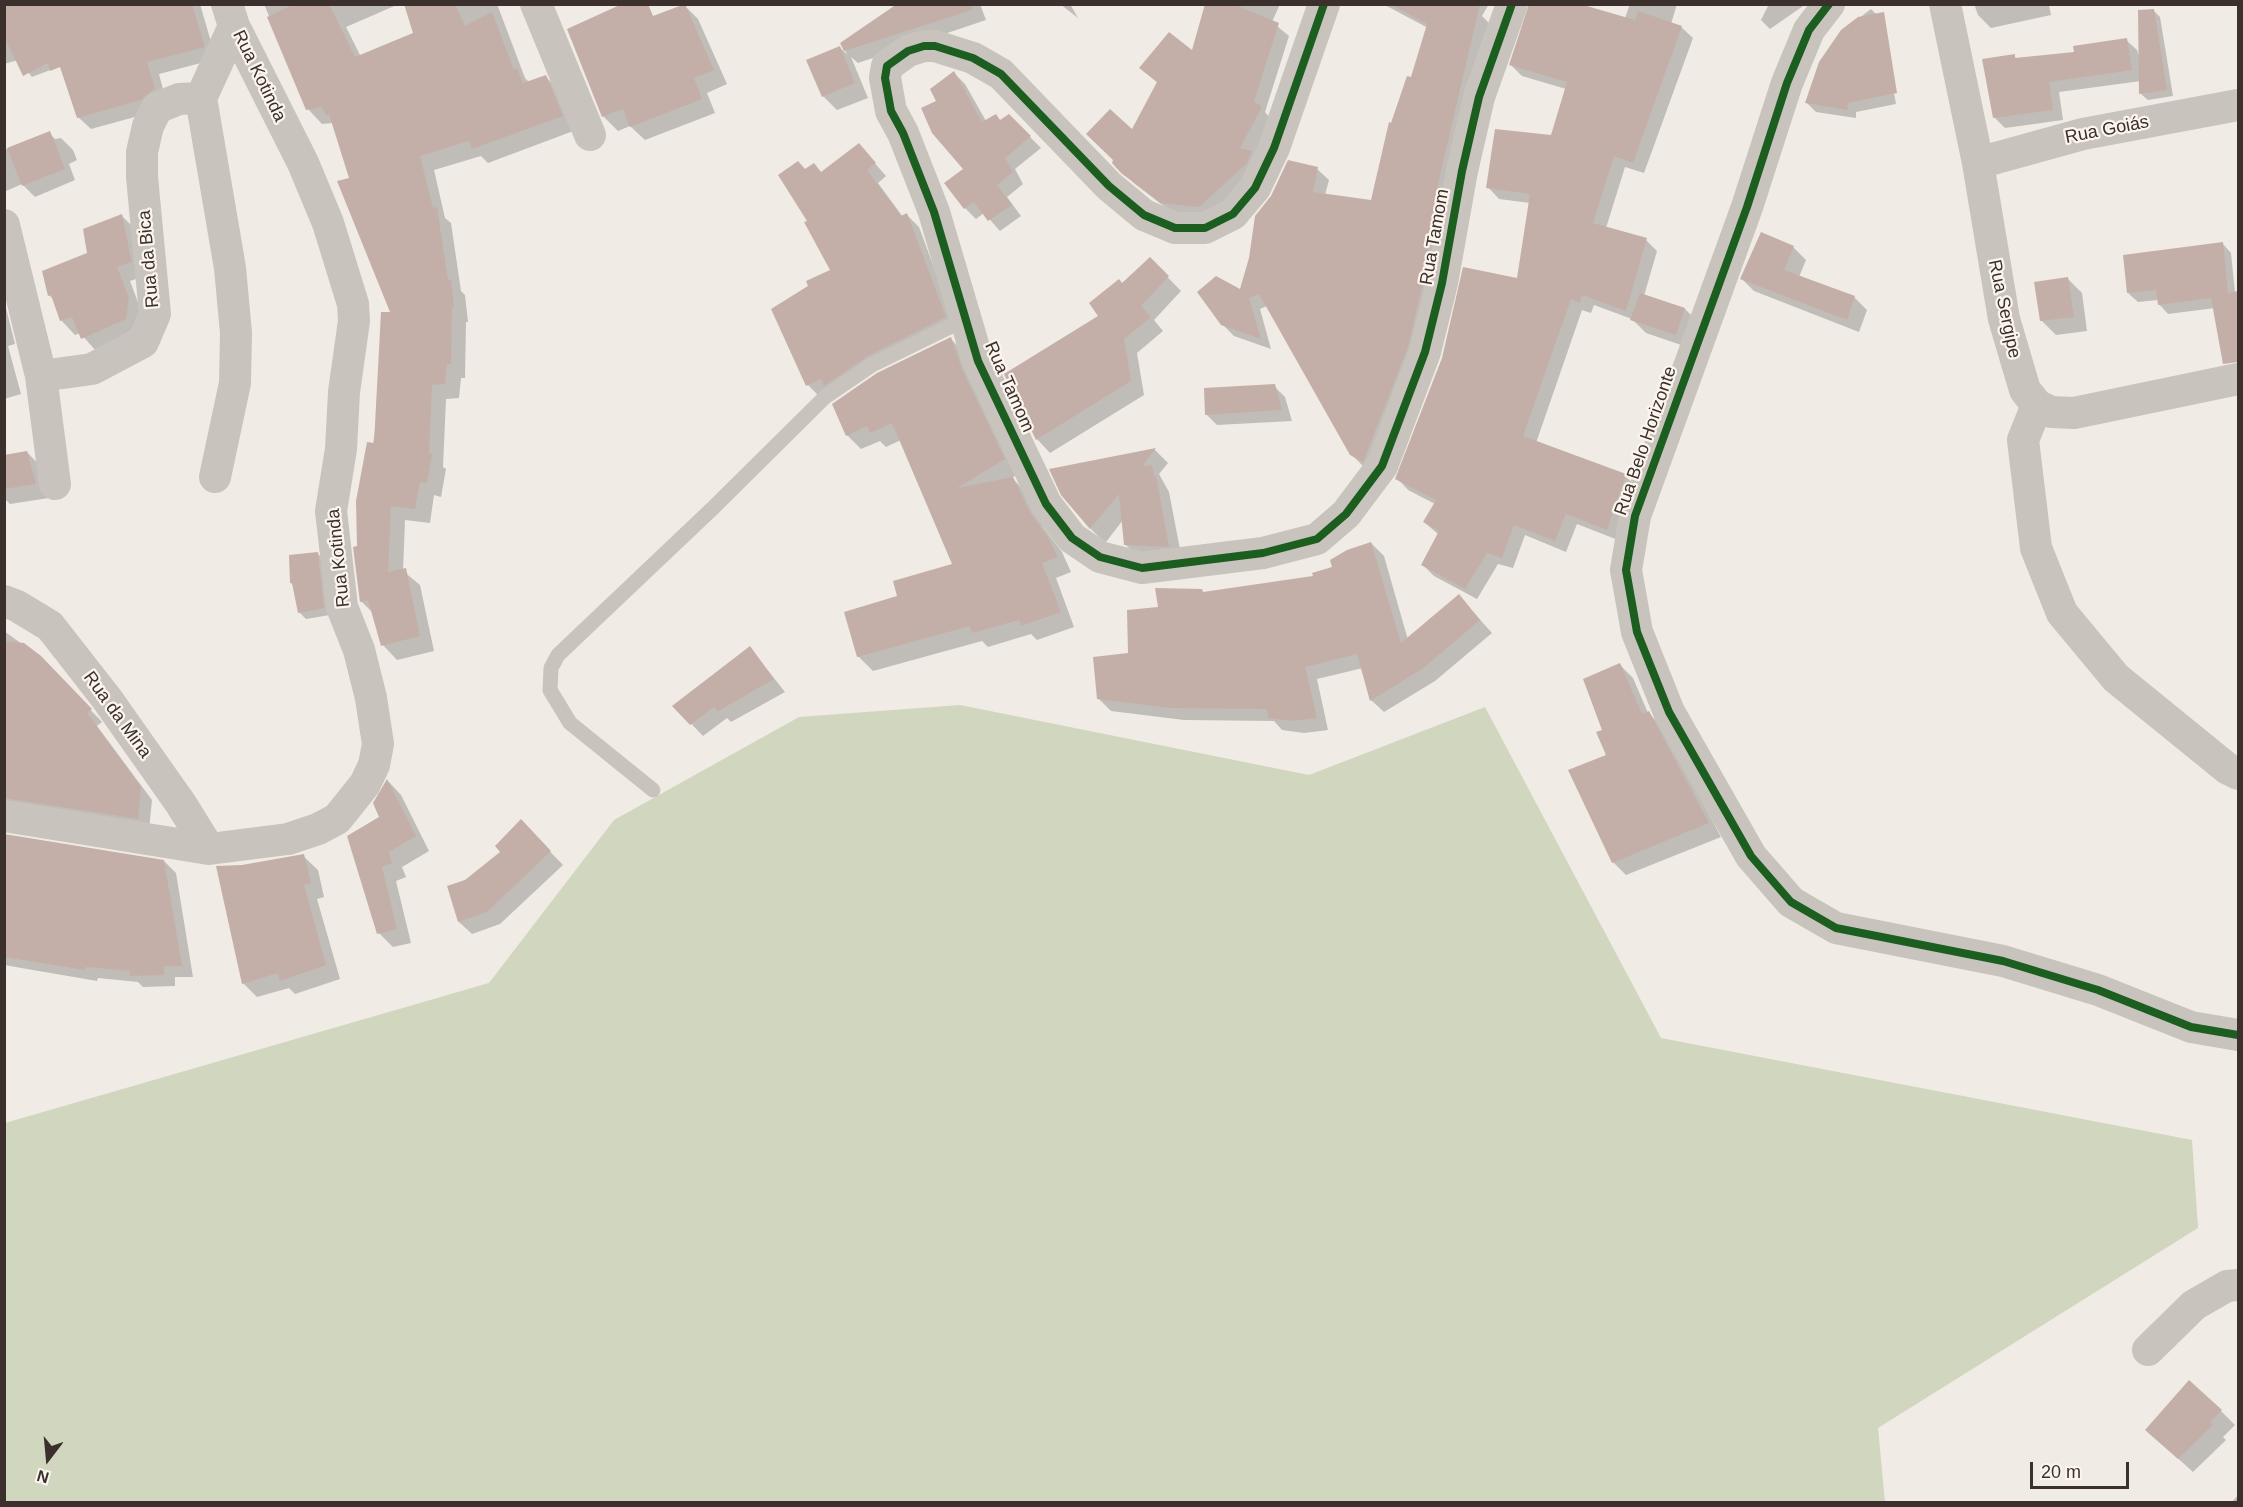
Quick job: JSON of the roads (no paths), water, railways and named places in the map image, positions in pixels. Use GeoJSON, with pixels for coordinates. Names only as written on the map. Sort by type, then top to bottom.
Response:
{"type":"FeatureCollection","features":[{"type":"Feature","properties":{"kind":"street"},"geometry":{"type":"LineString","coordinates":[[536,4],[590,135]]}},
{"type":"Feature","properties":{"kind":"street","name":"Rua Tamom"},"geometry":{"type":"LineString","coordinates":[[1324,4],[1274,148],[1255,188],[1233,214],[1206,228],[1174,228],[1144,215],[1109,186],[1001,74],[973,58],[935,46],[924,46],[895,58],[887,66],[885,78],[891,111],[903,133],[934,212],[978,361],[1046,504],[1072,538],[1100,557],[1142,568],[1263,554],[1317,539],[1346,514],[1382,466],[1425,352],[1442,283],[1462,171],[1479,97],[1512,4]]}},
{"type":"Feature","properties":{"kind":"street","name":"Rua Belo Horizonte"},"geometry":{"type":"LineString","coordinates":[[1829,4],[1809,30],[1786,83],[1747,207],[1635,516],[1626,570],[1637,632],[1669,712],[1751,856],[1791,902],[1836,928],[2002,961],[2098,990],[2191,1027],[2238,1035]]}},
{"type":"Feature","properties":{"kind":"street","name":"Rua Sergipe"},"geometry":{"type":"LineString","coordinates":[[1945,4],[1978,163],[2004,319],[2014,360],[2025,390],[2037,405]]}},
{"type":"Feature","properties":{"kind":"street"},"geometry":{"type":"LineString","coordinates":[[215,477],[235,383],[236,333],[230,268],[201,98],[231,15]]}},
{"type":"Feature","properties":{"kind":"street","name":"Rua Kotinda"},"geometry":{"type":"LineString","coordinates":[[4,816],[209,849],[288,839],[318,829],[337,819],[365,784],[374,765],[378,744],[371,698],[359,650],[342,607],[331,511],[341,448],[344,392],[354,321],[353,304],[328,223],[303,163],[231,15]]}},
{"type":"Feature","properties":{"kind":"street","name":"Rua da Bica"},"geometry":{"type":"LineString","coordinates":[[41,376],[92,369],[143,342],[155,314],[142,152],[148,126],[157,108],[179,99],[201,98]]}},
{"type":"Feature","properties":{"kind":"street","name":"Rua Goiás"},"geometry":{"type":"LineString","coordinates":[[1978,163],[2083,134],[2238,105]]}},
{"type":"Feature","properties":{"kind":"street"},"geometry":{"type":"LineString","coordinates":[[4,225],[41,376],[55,484]]}},
{"type":"Feature","properties":{"kind":"street"},"geometry":{"type":"LineString","coordinates":[[2238,379],[2074,412],[2052,412],[2037,405],[2023,440],[2036,548],[2062,613],[2116,678],[2228,769],[2238,774]]}},
{"type":"Feature","properties":{"kind":"street","name":"Rua da Mina"},"geometry":{"type":"LineString","coordinates":[[4,601],[17,606],[50,626],[107,699],[181,804],[209,849]]}},
{"type":"Feature","properties":{"kind":"street"},"geometry":{"type":"LineString","coordinates":[[2148,1350],[2194,1305],[2227,1286],[2238,1285]]}},
{"type":"Feature","properties":{"kind":"lane"},"geometry":{"type":"LineString","coordinates":[[653,790],[570,723],[550,690],[551,668],[558,655],[714,507],[825,397],[872,365],[966,319]]}}]}
